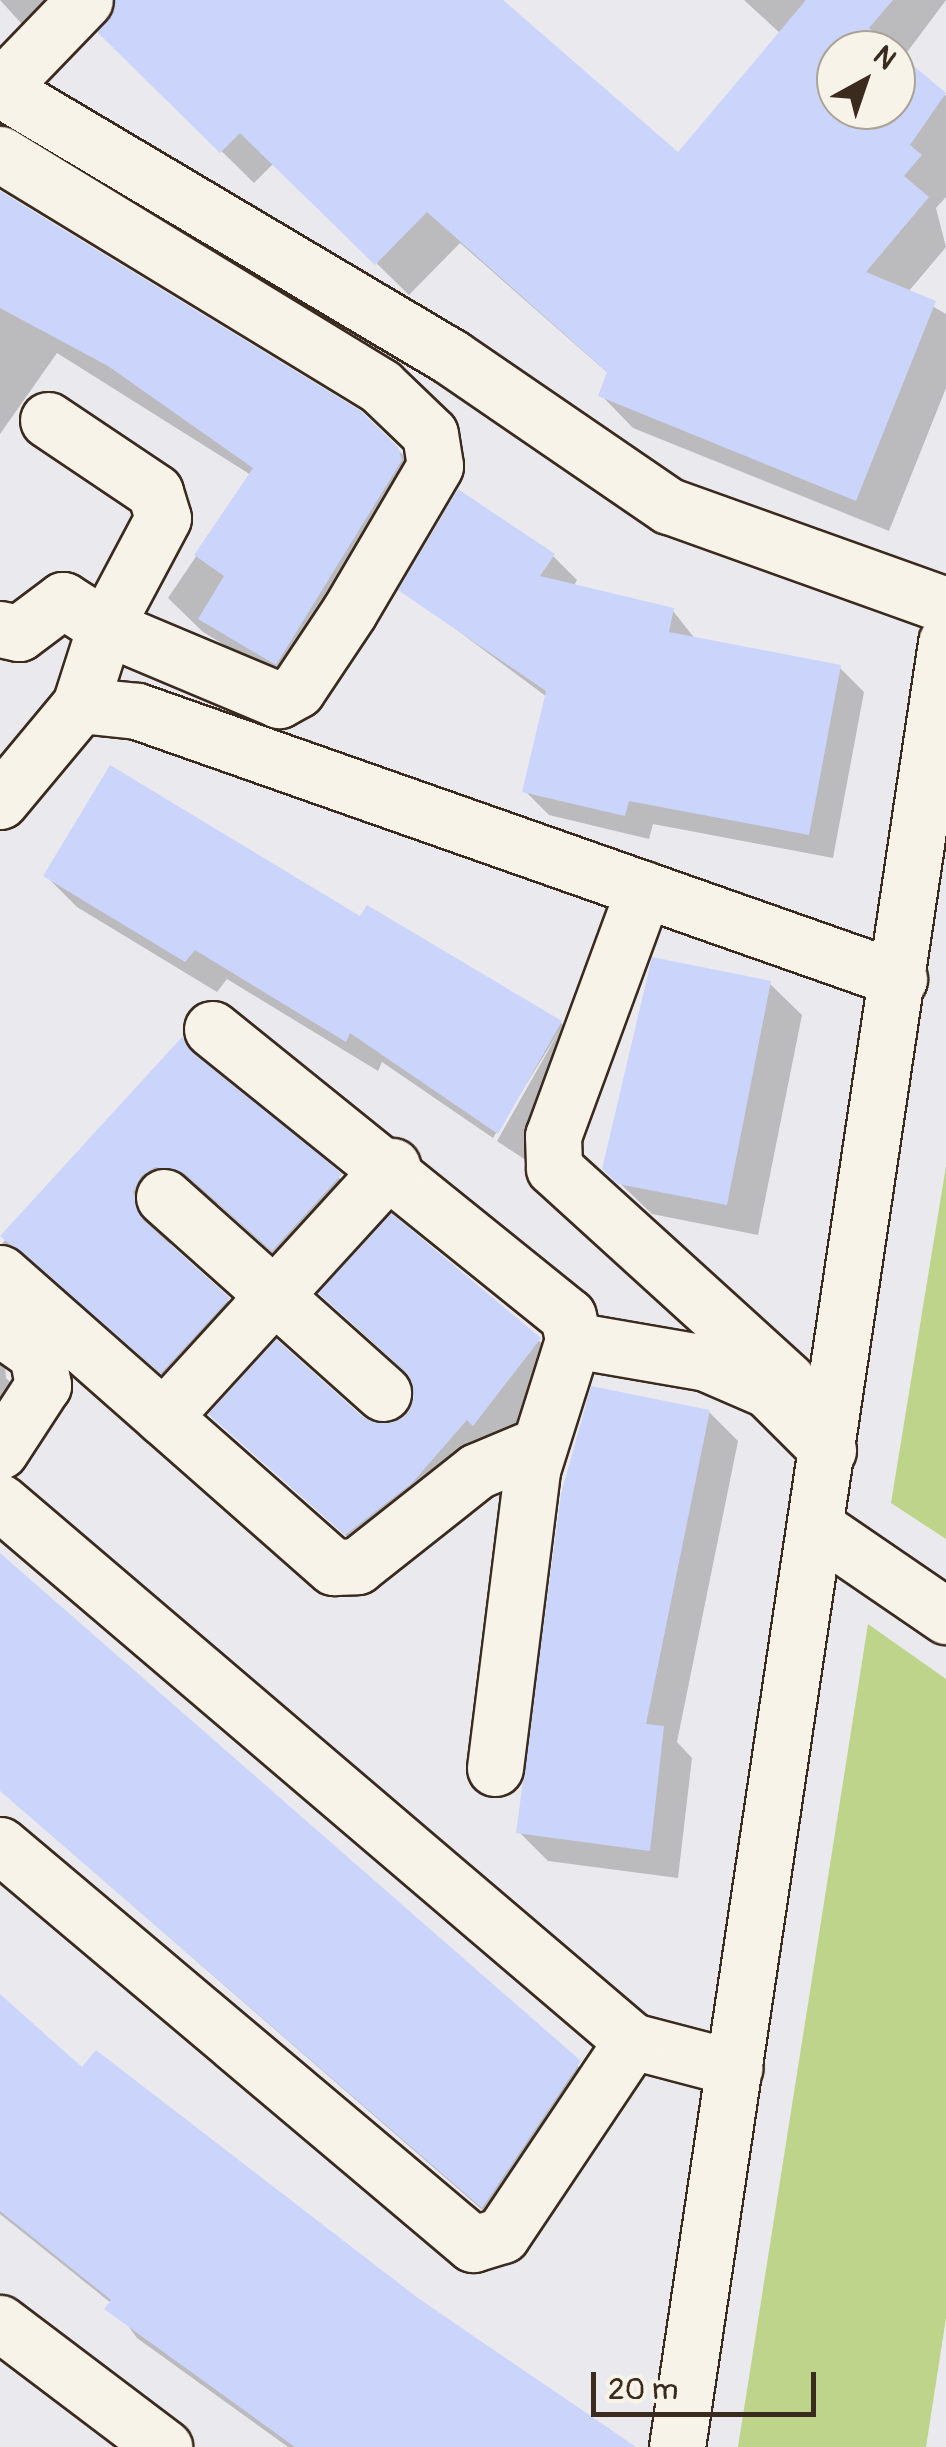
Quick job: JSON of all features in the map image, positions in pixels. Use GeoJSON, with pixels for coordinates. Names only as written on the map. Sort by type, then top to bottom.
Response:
{"type":"FeatureCollection","features":[{"type":"Feature","properties":{"kind":"street"},"geometry":{"type":"LineString","coordinates":[[85,0],[0,88],[451,357],[669,506],[946,605]]}},
{"type":"Feature","properties":{"kind":"street"},"geometry":{"type":"LineString","coordinates":[[0,154],[380,386],[430,434],[435,466],[296,690],[279,700],[105,627],[63,600],[20,634],[0,629]]}},
{"type":"Feature","properties":{"kind":"street"},"geometry":{"type":"LineString","coordinates":[[0,802],[80,705],[105,627],[163,518],[155,492],[48,420]]}},
{"type":"Feature","properties":{"kind":"street"},"geometry":{"type":"LineString","coordinates":[[677,2447],[899,979],[946,642]]}},
{"type":"Feature","properties":{"kind":"street"},"geometry":{"type":"LineString","coordinates":[[80,705],[137,711],[899,979]]}},
{"type":"Feature","properties":{"kind":"street"},"geometry":{"type":"LineString","coordinates":[[644,888],[553,1136],[554,1168],[830,1435]]}},
{"type":"Feature","properties":{"kind":"street"},"geometry":{"type":"LineString","coordinates":[[212,1029],[392,1166],[568,1316],[572,1340],[538,1445],[495,1768]]}},
{"type":"Feature","properties":{"kind":"street"},"geometry":{"type":"LineString","coordinates":[[162,1418],[392,1166]]}},
{"type":"Feature","properties":{"kind":"street"},"geometry":{"type":"LineString","coordinates":[[164,1197],[383,1392]]}},
{"type":"Feature","properties":{"kind":"street"},"geometry":{"type":"LineString","coordinates":[[0,1273],[334,1566],[357,1566],[476,1471],[538,1445]]}},
{"type":"Feature","properties":{"kind":"street"},"geometry":{"type":"LineString","coordinates":[[0,1328],[36,1354],[43,1385],[0,1452]]}},
{"type":"Feature","properties":{"kind":"street"},"geometry":{"type":"LineString","coordinates":[[572,1340],[706,1363],[768,1390],[830,1435]]}},
{"type":"Feature","properties":{"kind":"street"},"geometry":{"type":"LineString","coordinates":[[0,1502],[632,2041],[734,2068]]}},
{"type":"Feature","properties":{"kind":"street"},"geometry":{"type":"LineString","coordinates":[[816,1527],[946,1616]]}},
{"type":"Feature","properties":{"kind":"street"},"geometry":{"type":"LineString","coordinates":[[0,1846],[473,2244],[502,2235],[632,2041]]}},
{"type":"Feature","properties":{"kind":"street"},"geometry":{"type":"LineString","coordinates":[[0,2324],[164,2447]]}},
{"type":"Feature","properties":{"kind":"green space"},"geometry":{"type":"Polygon","coordinates":[[[946,1166],[946,1539],[891,1503],[946,1166]]]}},
{"type":"Feature","properties":{"kind":"green space"},"geometry":{"type":"Polygon","coordinates":[[[868,1624],[946,1679],[946,2318],[926,2447],[738,2447],[868,1624]]]}},
{"type":"Feature","properties":{"kind":"building"},"geometry":{"type":"Polygon","coordinates":[[[115,0],[503,0],[678,152],[806,0],[893,0],[869,28],[871,30],[816,30],[816,130],[916,130],[916,68],[946,93],[910,145],[922,155],[904,176],[929,197],[866,272],[936,301],[856,501],[598,396],[607,372],[427,212],[375,265],[240,133],[220,153],[97,32],[115,0]]]}},
{"type":"Feature","properties":{"kind":"building"},"geometry":{"type":"Polygon","coordinates":[[[0,191],[361,411],[398,447],[402,460],[276,665],[198,619],[224,576],[194,555],[253,468],[108,366],[0,308],[0,191]]]}},
{"type":"Feature","properties":{"kind":"building"},"geometry":{"type":"Polygon","coordinates":[[[458,489],[555,554],[540,576],[674,608],[669,632],[841,665],[809,835],[629,801],[625,816],[522,792],[546,691],[398,590],[458,489]]]}},
{"type":"Feature","properties":{"kind":"building"},"geometry":{"type":"Polygon","coordinates":[[[110,765],[360,916],[367,905],[562,1021],[498,1134],[350,1033],[346,1042],[195,950],[185,962],[43,876],[110,765]]]}},
{"type":"Feature","properties":{"kind":"building"},"geometry":{"type":"Polygon","coordinates":[[[652,957],[771,981],[727,1205],[618,1184],[602,1169],[652,957]]]}},
{"type":"Feature","properties":{"kind":"building"},"geometry":{"type":"Polygon","coordinates":[[[182,1037],[342,1174],[272,1251],[184,1173],[155,1167],[141,1176],[133,1192],[143,1220],[230,1298],[161,1373],[0,1236],[182,1037]]]}},
{"type":"Feature","properties":{"kind":"building"},"geometry":{"type":"Polygon","coordinates":[[[391,1213],[541,1338],[473,1426],[467,1420],[412,1483],[345,1535],[208,1414],[276,1339],[363,1417],[392,1423],[406,1414],[414,1398],[404,1370],[318,1293],[391,1213]]]}},
{"type":"Feature","properties":{"kind":"building"},"geometry":{"type":"Polygon","coordinates":[[[591,1386],[710,1410],[646,1724],[664,1726],[650,1851],[516,1833],[561,1494],[591,1386]]]}},
{"type":"Feature","properties":{"kind":"building"},"geometry":{"type":"Polygon","coordinates":[[[0,1553],[581,2061],[482,2208],[0,1791],[0,1553]]]}},
{"type":"Feature","properties":{"kind":"building"},"geometry":{"type":"Polygon","coordinates":[[[0,1994],[82,2067],[96,2050],[418,2298],[636,2447],[295,2447],[104,2309],[111,2300],[0,2211],[0,1994]]]}}]}
